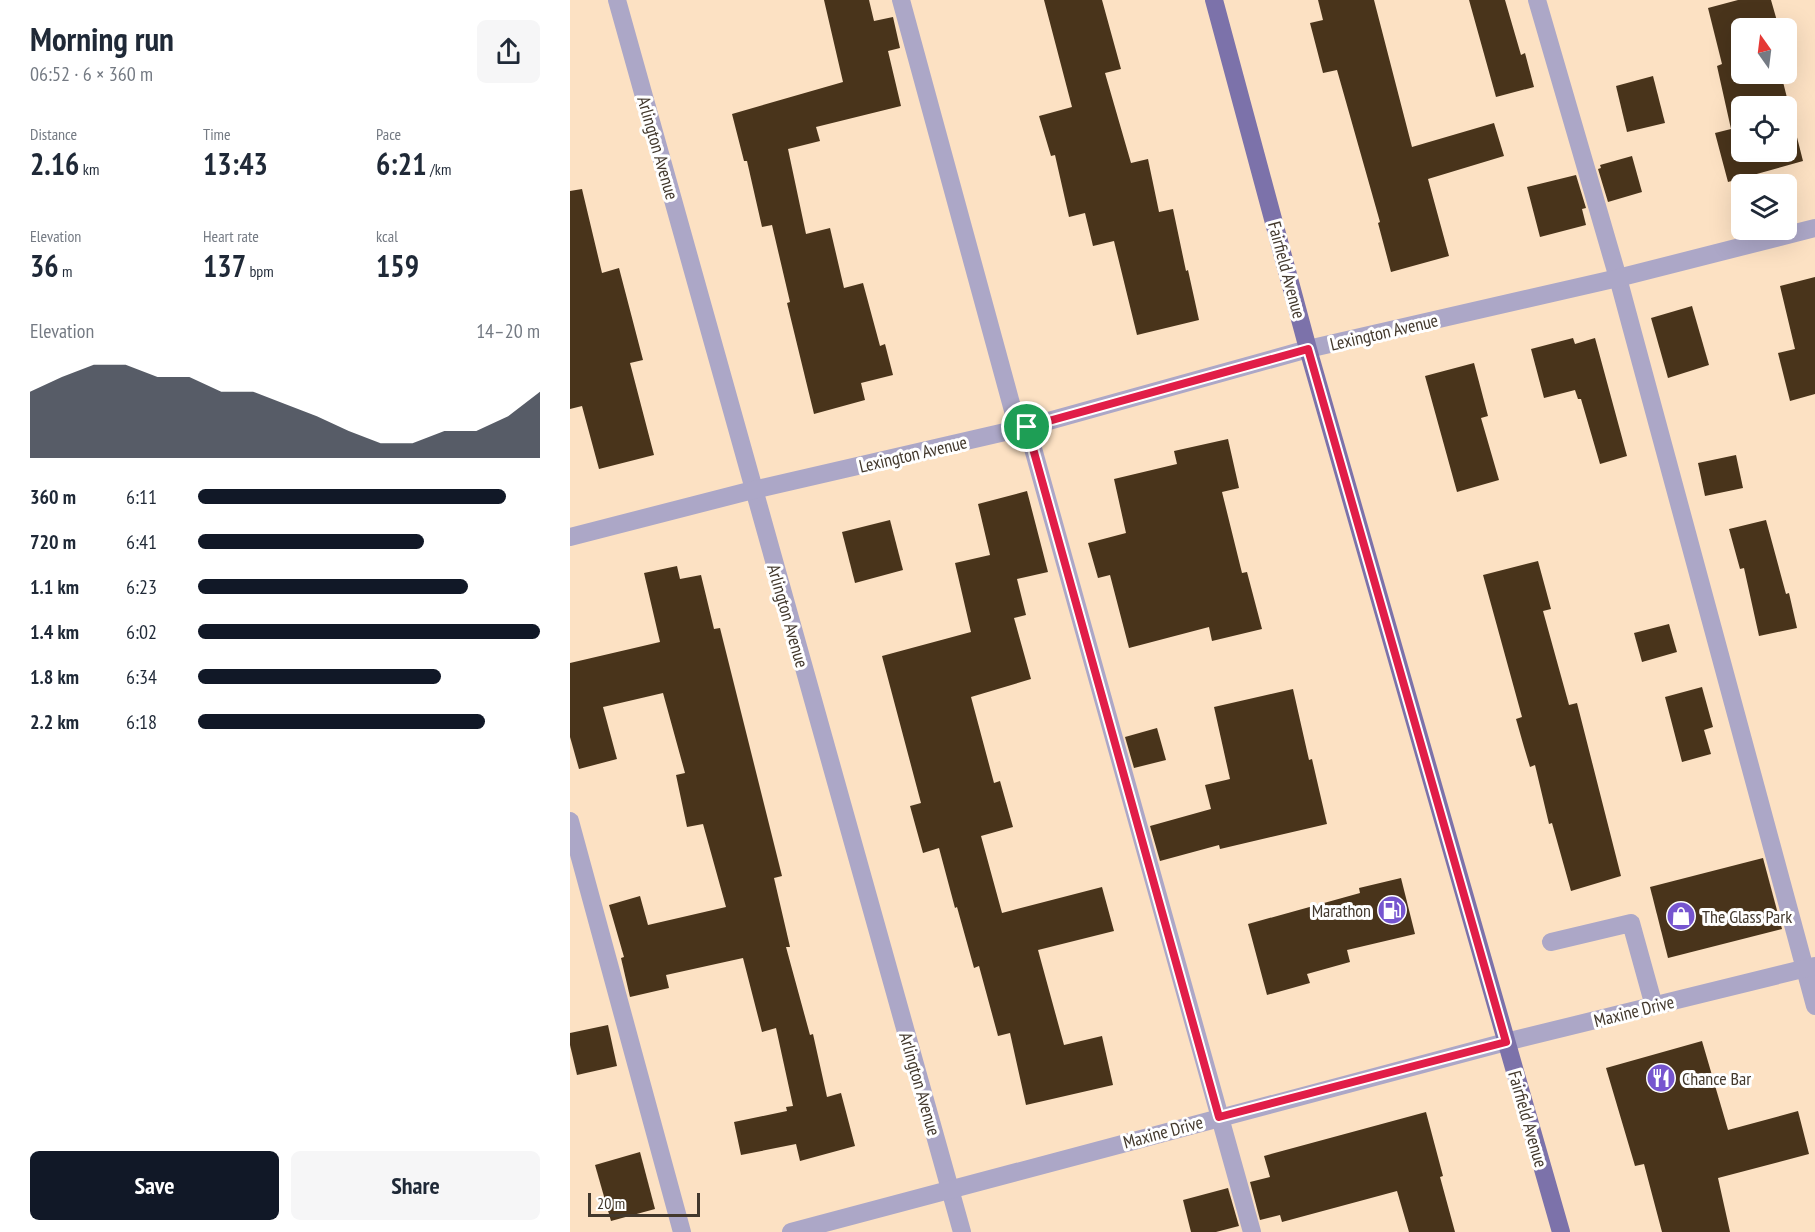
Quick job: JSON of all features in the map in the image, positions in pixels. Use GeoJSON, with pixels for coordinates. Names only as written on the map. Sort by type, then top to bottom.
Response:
{"type":"FeatureCollection","features":[{"type":"Feature","properties":{"kind":"main road","name":"Fairfield Avenue"},"geometry":{"type":"LineString","coordinates":[[1214,0],[1308,349],[1561,1232]]}},
{"type":"Feature","properties":{"kind":"street","name":"Arlington Avenue"},"geometry":{"type":"LineString","coordinates":[[616,0],[962,1232]]}},
{"type":"Feature","properties":{"kind":"street"},"geometry":{"type":"LineString","coordinates":[[900,0],[1251,1232]]}},
{"type":"Feature","properties":{"kind":"street"},"geometry":{"type":"LineString","coordinates":[[1537,0],[1618,278],[1810,967],[1815,1006]]}},
{"type":"Feature","properties":{"kind":"street","name":"Lexington Avenue"},"geometry":{"type":"LineString","coordinates":[[570,537],[753,490],[1023,428],[1308,349],[1618,278],[1815,228]]}},
{"type":"Feature","properties":{"kind":"street"},"geometry":{"type":"LineString","coordinates":[[570,821],[682,1232]]}},
{"type":"Feature","properties":{"kind":"street"},"geometry":{"type":"LineString","coordinates":[[1551,942],[1631,923],[1654,1006]]}},
{"type":"Feature","properties":{"kind":"street","name":"Maxine Drive"},"geometry":{"type":"LineString","coordinates":[[791,1232],[1506,1042],[1810,967]]}},
{"type":"Feature","properties":{"kind":"building"},"geometry":{"type":"Polygon","coordinates":[[[824,0],[869,0],[874,21],[893,17],[900,48],[888,51],[901,106],[816,127],[820,141],[788,149],[806,234],[830,228],[844,288],[863,283],[880,346],[885,344],[893,375],[861,383],[865,400],[814,414],[787,303],[790,302],[772,225],[762,227],[747,161],[744,161],[732,114],[843,82],[824,0]]]}},
{"type":"Feature","properties":{"kind":"building"},"geometry":{"type":"Polygon","coordinates":[[[1044,0],[1102,0],[1121,69],[1105,73],[1131,163],[1148,159],[1159,212],[1173,209],[1199,320],[1137,335],[1114,241],[1093,246],[1085,213],[1069,217],[1055,155],[1051,156],[1039,116],[1072,107],[1044,0]]]}},
{"type":"Feature","properties":{"kind":"building"},"geometry":{"type":"Polygon","coordinates":[[[1318,0],[1374,0],[1412,147],[1494,123],[1504,156],[1428,179],[1449,256],[1391,272],[1378,223],[1380,222],[1337,70],[1323,73],[1310,23],[1323,20],[1318,0]]]}},
{"type":"Feature","properties":{"kind":"building"},"geometry":{"type":"Polygon","coordinates":[[[1469,0],[1505,0],[1521,55],[1525,53],[1534,87],[1496,97],[1469,0]]]}},
{"type":"Feature","properties":{"kind":"building"},"geometry":{"type":"Polygon","coordinates":[[[1738,0],[1771,0],[1776,18],[1731,18],[1731,84],[1784,84],[1787,96],[1731,96],[1731,129],[1717,66],[1722,64],[1708,8],[1738,0]]]}},
{"type":"Feature","properties":{"kind":"building"},"geometry":{"type":"Polygon","coordinates":[[[1653,76],[1665,123],[1627,132],[1616,86],[1653,76]]]}},
{"type":"Feature","properties":{"kind":"building"},"geometry":{"type":"Polygon","coordinates":[[[1731,129],[1731,162],[1797,162],[1797,137],[1803,161],[1757,174],[1731,174],[1731,181],[1728,182],[1715,133],[1731,129]]]}},
{"type":"Feature","properties":{"kind":"building"},"geometry":{"type":"Polygon","coordinates":[[[1632,156],[1642,192],[1608,202],[1598,169],[1601,168],[1600,165],[1632,156]]]}},
{"type":"Feature","properties":{"kind":"building"},"geometry":{"type":"Polygon","coordinates":[[[1576,175],[1586,208],[1582,209],[1586,225],[1540,237],[1527,187],[1576,175]]]}},
{"type":"Feature","properties":{"kind":"building"},"geometry":{"type":"Polygon","coordinates":[[[582,189],[602,273],[619,268],[643,360],[630,363],[654,455],[599,469],[582,406],[570,409],[570,191],[582,189]]]}},
{"type":"Feature","properties":{"kind":"building"},"geometry":{"type":"Polygon","coordinates":[[[1815,277],[1815,394],[1790,401],[1778,353],[1795,349],[1780,286],[1815,277]]]}},
{"type":"Feature","properties":{"kind":"building"},"geometry":{"type":"Polygon","coordinates":[[[1692,306],[1709,365],[1668,378],[1651,318],[1692,306]]]}},
{"type":"Feature","properties":{"kind":"building"},"geometry":{"type":"Polygon","coordinates":[[[1573,338],[1575,344],[1595,338],[1627,456],[1600,464],[1581,399],[1578,399],[1575,390],[1544,398],[1531,349],[1573,338]]]}},
{"type":"Feature","properties":{"kind":"building"},"geometry":{"type":"Polygon","coordinates":[[[1474,363],[1488,416],[1481,418],[1499,480],[1457,492],[1425,376],[1474,363]]]}},
{"type":"Feature","properties":{"kind":"building"},"geometry":{"type":"Polygon","coordinates":[[[1228,439],[1239,488],[1222,492],[1242,573],[1247,572],[1262,629],[1212,641],[1209,627],[1129,648],[1110,575],[1098,578],[1088,543],[1126,533],[1114,479],[1177,464],[1174,451],[1228,439]]]}},
{"type":"Feature","properties":{"kind":"building"},"geometry":{"type":"Polygon","coordinates":[[[1736,455],[1743,488],[1705,496],[1698,463],[1736,455]]]}},
{"type":"Feature","properties":{"kind":"building"},"geometry":{"type":"Polygon","coordinates":[[[1027,491],[1048,572],[1017,579],[1026,615],[1014,618],[1031,679],[971,697],[994,783],[1000,781],[1013,827],[981,836],[1002,913],[1102,887],[1114,931],[1038,950],[1064,1045],[1102,1036],[1113,1085],[1026,1105],[1010,1033],[998,1036],[979,966],[974,968],[939,848],[923,853],[910,806],[921,803],[882,656],[971,632],[955,563],[990,555],[978,504],[1027,491]]]}},
{"type":"Feature","properties":{"kind":"building"},"geometry":{"type":"Polygon","coordinates":[[[890,520],[903,570],[855,583],[842,532],[890,520]]]}},
{"type":"Feature","properties":{"kind":"building"},"geometry":{"type":"Polygon","coordinates":[[[1766,520],[1786,594],[1789,593],[1797,628],[1759,636],[1744,568],[1740,569],[1729,529],[1766,520]]]}},
{"type":"Feature","properties":{"kind":"building"},"geometry":{"type":"Polygon","coordinates":[[[1538,561],[1551,609],[1543,611],[1569,705],[1577,703],[1621,876],[1571,891],[1552,823],[1549,824],[1535,765],[1530,767],[1516,719],[1522,717],[1483,575],[1538,561]]]}},
{"type":"Feature","properties":{"kind":"building"},"geometry":{"type":"Polygon","coordinates":[[[677,566],[680,579],[701,575],[714,629],[720,628],[782,876],[774,878],[790,947],[786,947],[810,1035],[813,1034],[827,1097],[841,1093],[855,1146],[800,1161],[796,1144],[741,1155],[734,1122],[787,1111],[786,1107],[793,1106],[776,1028],[762,1032],[743,958],[666,975],[669,988],[630,997],[621,958],[624,957],[609,905],[640,896],[648,925],[726,907],[703,824],[687,827],[676,775],[685,773],[663,693],[603,707],[617,759],[579,769],[570,737],[570,663],[660,642],[644,573],[677,566]]]}},
{"type":"Feature","properties":{"kind":"building"},"geometry":{"type":"Polygon","coordinates":[[[1669,624],[1677,652],[1642,662],[1634,633],[1669,624]]]}},
{"type":"Feature","properties":{"kind":"building"},"geometry":{"type":"Polygon","coordinates":[[[1702,687],[1713,727],[1704,730],[1711,754],[1682,762],[1665,697],[1702,687]]]}},
{"type":"Feature","properties":{"kind":"building"},"geometry":{"type":"Polygon","coordinates":[[[1293,689],[1309,760],[1312,759],[1327,824],[1220,849],[1219,845],[1160,861],[1150,826],[1211,809],[1205,785],[1230,779],[1214,707],[1293,689]]]}},
{"type":"Feature","properties":{"kind":"building"},"geometry":{"type":"Polygon","coordinates":[[[1157,728],[1166,760],[1134,768],[1125,737],[1157,728]]]}},
{"type":"Feature","properties":{"kind":"building"},"geometry":{"type":"Polygon","coordinates":[[[1763,858],[1782,929],[1668,958],[1650,887],[1763,858]]]}},
{"type":"Feature","properties":{"kind":"building"},"geometry":{"type":"Polygon","coordinates":[[[1401,878],[1415,934],[1347,950],[1350,962],[1307,974],[1310,983],[1267,995],[1248,924],[1360,893],[1359,888],[1401,878]]]}},
{"type":"Feature","properties":{"kind":"building"},"geometry":{"type":"Polygon","coordinates":[[[608,1025],[617,1066],[577,1075],[570,1045],[570,1033],[608,1025]]]}},
{"type":"Feature","properties":{"kind":"building"},"geometry":{"type":"Polygon","coordinates":[[[1702,1041],[1728,1130],[1798,1111],[1809,1154],[1718,1178],[1730,1232],[1662,1232],[1644,1164],[1635,1166],[1606,1068],[1702,1041]]]}},
{"type":"Feature","properties":{"kind":"building"},"geometry":{"type":"Polygon","coordinates":[[[1426,1112],[1455,1232],[1409,1232],[1397,1191],[1282,1222],[1280,1215],[1260,1220],[1250,1182],[1270,1177],[1264,1156],[1426,1112]]]}},
{"type":"Feature","properties":{"kind":"building"},"geometry":{"type":"Polygon","coordinates":[[[640,1152],[655,1209],[611,1221],[595,1165],[640,1152]]]}},
{"type":"Feature","properties":{"kind":"building"},"geometry":{"type":"Polygon","coordinates":[[[1228,1188],[1239,1226],[1216,1232],[1191,1232],[1183,1200],[1228,1188]]]}},
{"type":"Feature","properties":{"kind":"place","name":"Marathon"},"geometry":{"type":"Point","coordinates":[1392,910]}},
{"type":"Feature","properties":{"kind":"place","name":"The Glass Park"},"geometry":{"type":"Point","coordinates":[1681,916]}},
{"type":"Feature","properties":{"kind":"place","name":"Chance Bar"},"geometry":{"type":"Point","coordinates":[1661,1078]}},
{"type":"Feature","properties":{"kind":"route"},"geometry":{"type":"LineString","coordinates":[[1308,349],[1506,1042],[1219,1117],[1027,427],[1308,349]]}}]}
